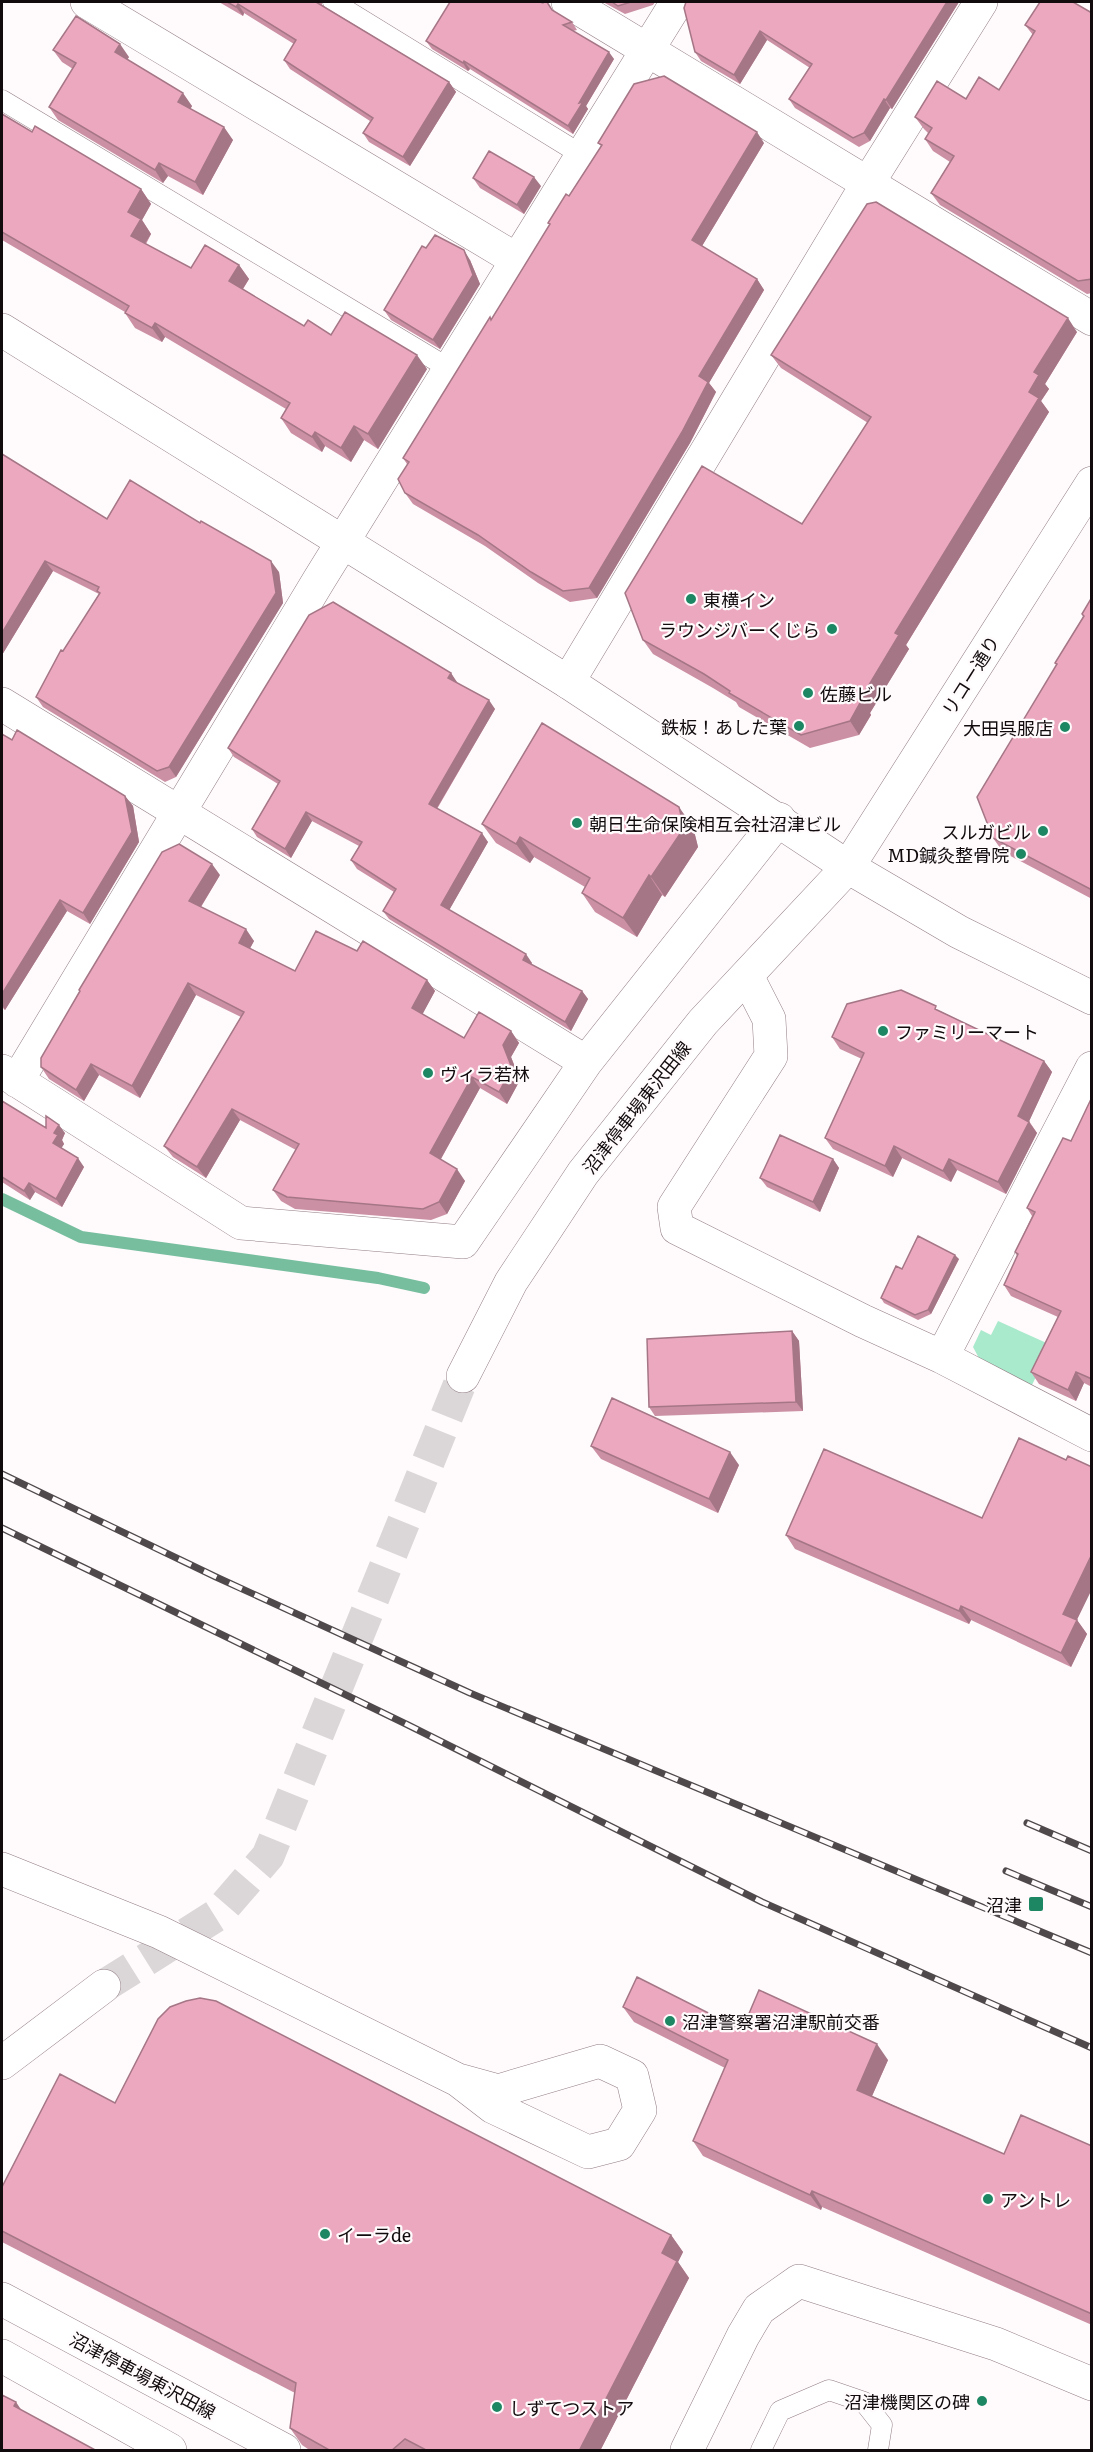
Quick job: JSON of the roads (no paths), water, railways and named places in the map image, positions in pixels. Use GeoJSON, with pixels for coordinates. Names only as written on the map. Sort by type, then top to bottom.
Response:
{"type":"FeatureCollection","features":[{"type":"Feature","properties":{"kind":"street"},"geometry":{"type":"LineString","coordinates":[[87,2],[517,260]]}},
{"type":"Feature","properties":{"kind":"street"},"geometry":{"type":"LineString","coordinates":[[568,2],[1092,319]]}},
{"type":"Feature","properties":{"kind":"street"},"geometry":{"type":"LineString","coordinates":[[677,2],[343,541],[179,813],[9,1076],[241,1223],[464,1242],[586,1062],[778,819]]}},
{"type":"Feature","properties":{"kind":"street"},"geometry":{"type":"LineString","coordinates":[[568,682],[868,183],[981,2]]}},
{"type":"Feature","properties":{"kind":"street"},"geometry":{"type":"LineString","coordinates":[[2,330],[568,682],[848,867],[959,932],[1092,998]]}},
{"type":"Feature","properties":{"kind":"street","name":"リコー通り"},"geometry":{"type":"LineString","coordinates":[[848,867],[1092,483]]}},
{"type":"Feature","properties":{"kind":"street"},"geometry":{"type":"LineString","coordinates":[[2,704],[586,1062]]}},
{"type":"Feature","properties":{"kind":"street","name":"沼津停車場東沢田線"},"geometry":{"type":"LineString","coordinates":[[463,1376],[510,1282],[583,1173],[703,1022],[848,867]]}},
{"type":"Feature","properties":{"kind":"street"},"geometry":{"type":"LineString","coordinates":[[747,976],[769,1019],[771,1056],[674,1207],[677,1228],[863,1321],[942,1357],[1092,1435]]}},
{"type":"Feature","properties":{"kind":"street"},"geometry":{"type":"LineString","coordinates":[[942,1357],[1092,1068]]}},
{"type":"Feature","properties":{"kind":"street"},"geometry":{"type":"LineString","coordinates":[[2,1869],[159,1932],[458,2080],[498,2091],[600,2061],[632,2076],[640,2110],[619,2144],[588,2152],[493,2107],[458,2080]]}},
{"type":"Feature","properties":{"kind":"street"},"geometry":{"type":"LineString","coordinates":[[2,2063],[104,1986]]}},
{"type":"Feature","properties":{"kind":"street"},"geometry":{"type":"LineString","coordinates":[[687,2451],[743,2336],[759,2309],[799,2280],[996,2344],[1092,2384]]}},
{"type":"Feature","properties":{"kind":"street","name":"沼津停車場東沢田線"},"geometry":{"type":"LineString","coordinates":[[2,2300],[284,2451]]}},
{"type":"Feature","properties":{"kind":"street"},"geometry":{"type":"LineString","coordinates":[[2,2356],[170,2451]]}},
{"type":"Feature","properties":{"kind":"lane"},"geometry":{"type":"LineString","coordinates":[[333,2],[582,154]]}},
{"type":"Feature","properties":{"kind":"lane"},"geometry":{"type":"LineString","coordinates":[[2,100],[450,369]]}},
{"type":"Feature","properties":{"kind":"lane"},"geometry":{"type":"LineString","coordinates":[[761,2451],[780,2412],[829,2390],[864,2402],[882,2425],[878,2451]]}},
{"type":"Feature","properties":{"kind":"waterway"},"geometry":{"type":"LineString","coordinates":[[2,1199],[81,1237],[378,1278],[424,1288]]}},
{"type":"Feature","properties":{"kind":"tunnel"},"geometry":{"type":"LineString","coordinates":[[104,1986],[217,1915],[268,1856],[463,1376]]}},
{"type":"Feature","properties":{"kind":"railway"},"geometry":{"type":"LineString","coordinates":[[2,1474],[216,1577],[470,1693],[1092,1953]]}},
{"type":"Feature","properties":{"kind":"railway"},"geometry":{"type":"LineString","coordinates":[[2,1528],[408,1725],[762,1902],[1092,2048]]}},
{"type":"Feature","properties":{"kind":"railway"},"geometry":{"type":"LineString","coordinates":[[1027,1823],[1092,1851]]}},
{"type":"Feature","properties":{"kind":"railway"},"geometry":{"type":"LineString","coordinates":[[1006,1871],[1092,1907]]}},
{"type":"Feature","properties":{"kind":"place","name":"東横イン"},"geometry":{"type":"Point","coordinates":[691,599]}},
{"type":"Feature","properties":{"kind":"place","name":"ラウンジバーくじら"},"geometry":{"type":"Point","coordinates":[832,629]}},
{"type":"Feature","properties":{"kind":"place","name":"佐藤ビル"},"geometry":{"type":"Point","coordinates":[808,693]}},
{"type":"Feature","properties":{"kind":"place","name":"鉄板！あした葉"},"geometry":{"type":"Point","coordinates":[799,726]}},
{"type":"Feature","properties":{"kind":"place","name":"大田呉服店"},"geometry":{"type":"Point","coordinates":[1065,727]}},
{"type":"Feature","properties":{"kind":"place","name":"朝日生命保険相互会社沼津ビル"},"geometry":{"type":"Point","coordinates":[577,823]}},
{"type":"Feature","properties":{"kind":"place","name":"スルガビル"},"geometry":{"type":"Point","coordinates":[1043,831]}},
{"type":"Feature","properties":{"kind":"place","name":"MD鍼灸整骨院"},"geometry":{"type":"Point","coordinates":[1021,854]}},
{"type":"Feature","properties":{"kind":"place","name":"ファミリーマート"},"geometry":{"type":"Point","coordinates":[883,1031]}},
{"type":"Feature","properties":{"kind":"place","name":"ヴィラ若林"},"geometry":{"type":"Point","coordinates":[428,1073]}},
{"type":"Feature","properties":{"kind":"place","name":"沼津"},"geometry":{"type":"Point","coordinates":[1036,1904]}},
{"type":"Feature","properties":{"kind":"place","name":"沼津警察署沼津駅前交番"},"geometry":{"type":"Point","coordinates":[670,2021]}},
{"type":"Feature","properties":{"kind":"place","name":"アントレ"},"geometry":{"type":"Point","coordinates":[988,2199]}},
{"type":"Feature","properties":{"kind":"place","name":"イーラde"},"geometry":{"type":"Point","coordinates":[325,2234]}},
{"type":"Feature","properties":{"kind":"place","name":"沼津機関区の碑"},"geometry":{"type":"Point","coordinates":[982,2401]}},
{"type":"Feature","properties":{"kind":"place","name":"しずてつストア"},"geometry":{"type":"Point","coordinates":[497,2407]}}]}
